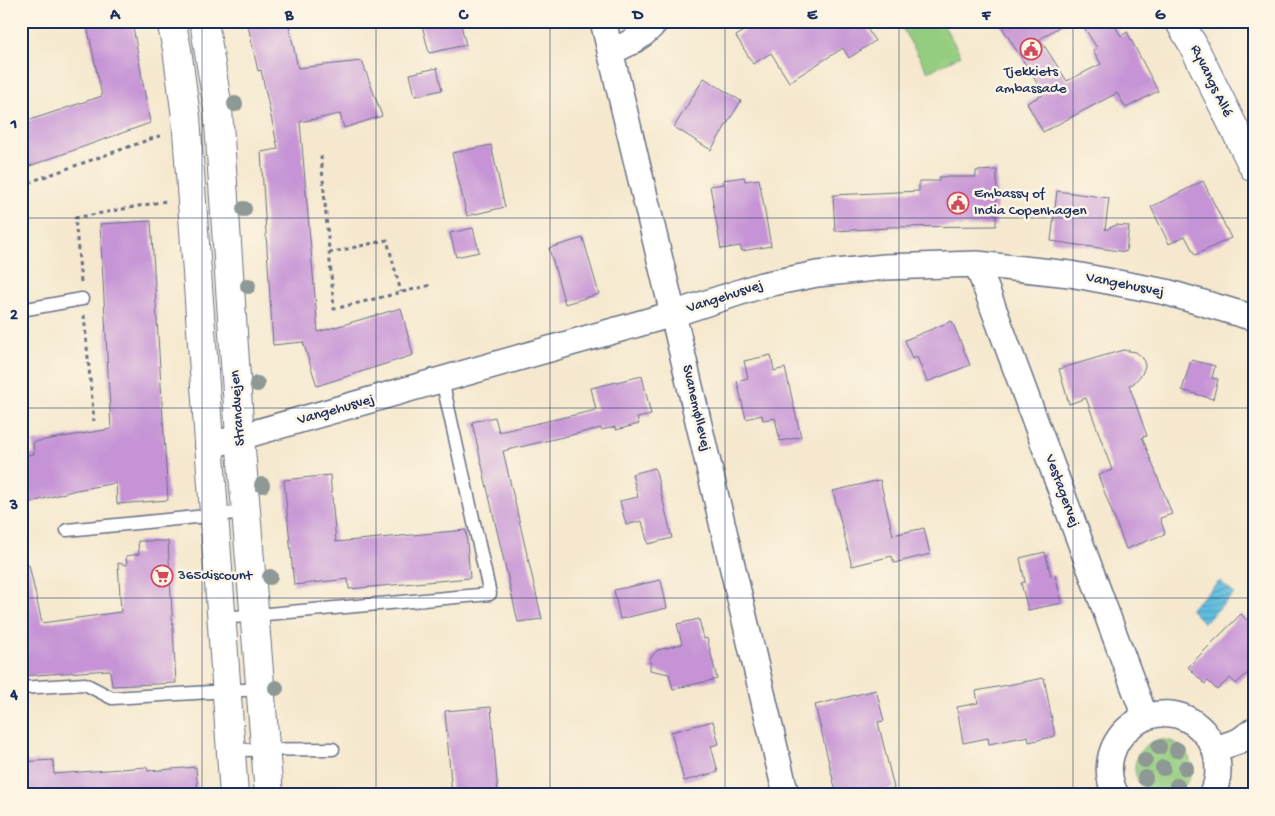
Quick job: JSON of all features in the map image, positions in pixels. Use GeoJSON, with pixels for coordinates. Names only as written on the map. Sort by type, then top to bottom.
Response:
{"type":"FeatureCollection","features":[{"type":"Feature","properties":{"kind":"street"},"geometry":{"type":"LineString","coordinates":[[172,21],[186,127],[234,795]]}},
{"type":"Feature","properties":{"kind":"street","name":"Strandvejen"},"geometry":{"type":"LineString","coordinates":[[204,21],[218,109],[240,437],[268,795]]}},
{"type":"Feature","properties":{"kind":"street","name":"Svanemøllevej"},"geometry":{"type":"LineString","coordinates":[[603,21],[786,795]]}},
{"type":"Feature","properties":{"kind":"street"},"geometry":{"type":"LineString","coordinates":[[610,52],[634,42],[649,30],[656,21]]}},
{"type":"Feature","properties":{"kind":"street","name":"Ryvangs Allé"},"geometry":{"type":"LineString","coordinates":[[1179,21],[1192,43],[1254,168]]}},
{"type":"Feature","properties":{"kind":"street","name":"Vangehusvej"},"geometry":{"type":"LineString","coordinates":[[208,446],[673,314],[762,284],[817,274],[885,267],[977,264],[1070,274],[1156,290],[1254,318]]}},
{"type":"Feature","properties":{"kind":"street","name":"Vestagervej"},"geometry":{"type":"LineString","coordinates":[[977,264],[1145,717]]}},
{"type":"Feature","properties":{"kind":"street"},"geometry":{"type":"LineString","coordinates":[[1107,792],[1110,759],[1114,745],[1122,733],[1133,724],[1145,717],[1159,714],[1187,719],[1199,726],[1208,737],[1215,749],[1218,763],[1218,778],[1211,795]]}},
{"type":"Feature","properties":{"kind":"street"},"geometry":{"type":"LineString","coordinates":[[1215,749],[1239,741],[1254,730]]}},
{"type":"Feature","properties":{"kind":"lane"},"geometry":{"type":"LineString","coordinates":[[21,310],[82,298]]}},
{"type":"Feature","properties":{"kind":"lane"},"geometry":{"type":"LineString","coordinates":[[222,618],[490,594],[442,380]]}},
{"type":"Feature","properties":{"kind":"lane"},"geometry":{"type":"LineString","coordinates":[[67,530],[246,512]]}},
{"type":"Feature","properties":{"kind":"lane"},"geometry":{"type":"LineString","coordinates":[[21,688],[85,684],[112,698],[260,689]]}},
{"type":"Feature","properties":{"kind":"lane"},"geometry":{"type":"LineString","coordinates":[[232,750],[332,750]]}},
{"type":"Feature","properties":{"kind":"path"},"geometry":{"type":"LineString","coordinates":[[21,185],[186,127]]}},
{"type":"Feature","properties":{"kind":"path"},"geometry":{"type":"LineString","coordinates":[[321,156],[334,309],[431,285]]}},
{"type":"Feature","properties":{"kind":"path"},"geometry":{"type":"LineString","coordinates":[[94,421],[75,218],[191,196]]}},
{"type":"Feature","properties":{"kind":"path"},"geometry":{"type":"LineString","coordinates":[[329,253],[387,240],[402,292]]}},
{"type":"Feature","properties":{"kind":"path"},"geometry":{"type":"LineString","coordinates":[[21,430],[23,441]]}},
{"type":"Feature","properties":{"kind":"green space"},"geometry":{"type":"Polygon","coordinates":[[[898,21],[941,21],[961,55],[928,72],[898,21]]]}},
{"type":"Feature","properties":{"kind":"green space"},"geometry":{"type":"Polygon","coordinates":[[[1163,740],[1178,745],[1186,753],[1191,768],[1186,783],[1178,791],[1163,796],[1148,791],[1140,783],[1135,768],[1140,753],[1148,745],[1163,740]]]}},
{"type":"Feature","properties":{"kind":"water"},"geometry":{"type":"Polygon","coordinates":[[[1220,581],[1234,594],[1204,623],[1190,609],[1220,581]]]}},
{"type":"Feature","properties":{"kind":"building"},"geometry":{"type":"Polygon","coordinates":[[[86,21],[132,21],[150,123],[21,169],[21,123],[102,96],[86,21]]]}},
{"type":"Feature","properties":{"kind":"building"},"geometry":{"type":"Polygon","coordinates":[[[247,21],[288,21],[298,68],[362,61],[382,116],[344,128],[340,114],[300,122],[318,332],[401,308],[413,355],[317,386],[303,342],[273,345],[261,152],[278,149],[261,70],[258,71],[247,21]]]}},
{"type":"Feature","properties":{"kind":"building"},"geometry":{"type":"Polygon","coordinates":[[[421,21],[460,21],[466,45],[429,53],[421,21]]]}},
{"type":"Feature","properties":{"kind":"building"},"geometry":{"type":"Polygon","coordinates":[[[760,21],[862,21],[875,41],[849,58],[843,48],[789,82],[771,53],[753,64],[736,36],[760,21]]]}},
{"type":"Feature","properties":{"kind":"building"},"geometry":{"type":"Polygon","coordinates":[[[998,21],[1068,21],[1040,39],[1067,81],[1101,64],[1093,50],[1097,48],[1080,21],[1112,21],[1121,36],[1127,32],[1158,91],[1126,108],[1117,93],[1043,132],[1027,103],[1044,94],[998,21]]]}},
{"type":"Feature","properties":{"kind":"building"},"geometry":{"type":"Polygon","coordinates":[[[437,68],[442,90],[415,96],[410,74],[437,68]]]}},
{"type":"Feature","properties":{"kind":"building"},"geometry":{"type":"Polygon","coordinates":[[[704,78],[741,101],[711,150],[674,127],[704,78]]]}},
{"type":"Feature","properties":{"kind":"building"},"geometry":{"type":"Polygon","coordinates":[[[491,145],[505,207],[467,216],[452,153],[491,145]]]}},
{"type":"Feature","properties":{"kind":"building"},"geometry":{"type":"Polygon","coordinates":[[[997,170],[996,226],[887,227],[835,231],[833,195],[919,191],[919,181],[939,181],[939,177],[976,177],[976,171],[997,170]]]}},
{"type":"Feature","properties":{"kind":"building"},"geometry":{"type":"Polygon","coordinates":[[[744,177],[745,181],[759,179],[771,246],[742,251],[740,246],[721,249],[710,186],[724,184],[723,180],[744,177]]]}},
{"type":"Feature","properties":{"kind":"building"},"geometry":{"type":"Polygon","coordinates":[[[1203,181],[1231,238],[1195,255],[1185,236],[1169,244],[1151,207],[1203,181]]]}},
{"type":"Feature","properties":{"kind":"building"},"geometry":{"type":"Polygon","coordinates":[[[1057,191],[1109,198],[1105,230],[1116,225],[1129,226],[1126,252],[1051,241],[1057,191]]]}},
{"type":"Feature","properties":{"kind":"building"},"geometry":{"type":"Polygon","coordinates":[[[151,221],[168,500],[117,504],[116,483],[76,490],[21,505],[21,456],[34,454],[33,442],[111,429],[100,224],[151,221]]]}},
{"type":"Feature","properties":{"kind":"building"},"geometry":{"type":"Polygon","coordinates":[[[473,228],[479,252],[456,257],[450,233],[473,228]]]}},
{"type":"Feature","properties":{"kind":"building"},"geometry":{"type":"Polygon","coordinates":[[[583,238],[599,294],[565,304],[549,248],[583,238]]]}},
{"type":"Feature","properties":{"kind":"building"},"geometry":{"type":"Polygon","coordinates":[[[952,321],[970,365],[927,382],[917,357],[912,359],[905,340],[952,321]]]}},
{"type":"Feature","properties":{"kind":"building"},"geometry":{"type":"Polygon","coordinates":[[[1123,350],[1136,352],[1143,358],[1145,366],[1142,374],[1133,384],[1129,385],[1147,436],[1142,437],[1172,514],[1160,518],[1165,534],[1126,549],[1098,475],[1112,470],[1086,398],[1069,404],[1059,369],[1123,350]]]}},
{"type":"Feature","properties":{"kind":"building"},"geometry":{"type":"Polygon","coordinates":[[[771,355],[774,371],[785,368],[801,437],[780,441],[775,418],[763,420],[762,415],[746,419],[737,381],[748,378],[744,361],[771,355]]]}},
{"type":"Feature","properties":{"kind":"building"},"geometry":{"type":"Polygon","coordinates":[[[1191,360],[1215,366],[1212,378],[1218,379],[1213,399],[1182,390],[1191,360]]]}},
{"type":"Feature","properties":{"kind":"building"},"geometry":{"type":"Polygon","coordinates":[[[642,376],[651,415],[637,418],[639,424],[616,430],[615,427],[601,430],[601,428],[503,451],[542,619],[518,622],[472,422],[495,417],[499,432],[596,410],[591,388],[642,376]]]}},
{"type":"Feature","properties":{"kind":"building"},"geometry":{"type":"Polygon","coordinates":[[[655,468],[672,538],[648,544],[642,521],[626,525],[620,501],[638,497],[632,474],[655,468]]]}},
{"type":"Feature","properties":{"kind":"building"},"geometry":{"type":"Polygon","coordinates":[[[330,475],[336,542],[466,530],[470,578],[349,589],[348,579],[294,585],[284,480],[330,475]]]}},
{"type":"Feature","properties":{"kind":"building"},"geometry":{"type":"Polygon","coordinates":[[[880,480],[893,535],[924,528],[930,554],[894,563],[892,556],[852,566],[833,491],[880,480]]]}},
{"type":"Feature","properties":{"kind":"building"},"geometry":{"type":"Polygon","coordinates":[[[138,541],[168,541],[176,683],[112,686],[110,670],[21,676],[21,566],[29,565],[42,623],[121,612],[118,563],[127,565],[126,556],[139,554],[138,541]]]}},
{"type":"Feature","properties":{"kind":"building"},"geometry":{"type":"Polygon","coordinates":[[[1045,552],[1051,576],[1055,575],[1062,603],[1028,610],[1021,583],[1025,582],[1020,558],[1045,552]]]}},
{"type":"Feature","properties":{"kind":"building"},"geometry":{"type":"Polygon","coordinates":[[[661,580],[667,608],[620,619],[614,590],[661,580]]]}},
{"type":"Feature","properties":{"kind":"building"},"geometry":{"type":"Polygon","coordinates":[[[1241,614],[1254,627],[1254,667],[1236,684],[1230,678],[1217,690],[1208,681],[1205,684],[1188,667],[1241,614]]]}},
{"type":"Feature","properties":{"kind":"building"},"geometry":{"type":"Polygon","coordinates":[[[699,619],[704,639],[707,638],[717,679],[673,689],[669,674],[650,670],[650,658],[658,650],[682,644],[677,624],[699,619]]]}},
{"type":"Feature","properties":{"kind":"building"},"geometry":{"type":"Polygon","coordinates":[[[1044,678],[1055,736],[1029,742],[1028,736],[989,744],[988,738],[963,743],[957,707],[978,703],[976,691],[1044,678]]]}},
{"type":"Feature","properties":{"kind":"building"},"geometry":{"type":"Polygon","coordinates":[[[876,690],[884,721],[878,722],[894,788],[867,795],[844,795],[843,791],[836,792],[815,705],[876,690]]]}},
{"type":"Feature","properties":{"kind":"building"},"geometry":{"type":"Polygon","coordinates":[[[491,707],[498,795],[452,795],[445,711],[491,707]]]}},
{"type":"Feature","properties":{"kind":"building"},"geometry":{"type":"Polygon","coordinates":[[[713,721],[719,744],[711,746],[718,772],[684,781],[671,732],[713,721]]]}},
{"type":"Feature","properties":{"kind":"building"},"geometry":{"type":"Polygon","coordinates":[[[53,760],[54,774],[147,767],[148,771],[196,767],[198,795],[21,795],[21,762],[53,760]]]}},
{"type":"Feature","properties":{"kind":"place","name":"Tjekkiets ambassade"},"geometry":{"type":"Point","coordinates":[1031,49]}},
{"type":"Feature","properties":{"kind":"place","name":"Embassy of India Copenhagen"},"geometry":{"type":"Point","coordinates":[958,203]}},
{"type":"Feature","properties":{"kind":"place","name":"365discount"},"geometry":{"type":"Point","coordinates":[162,576]}}]}
